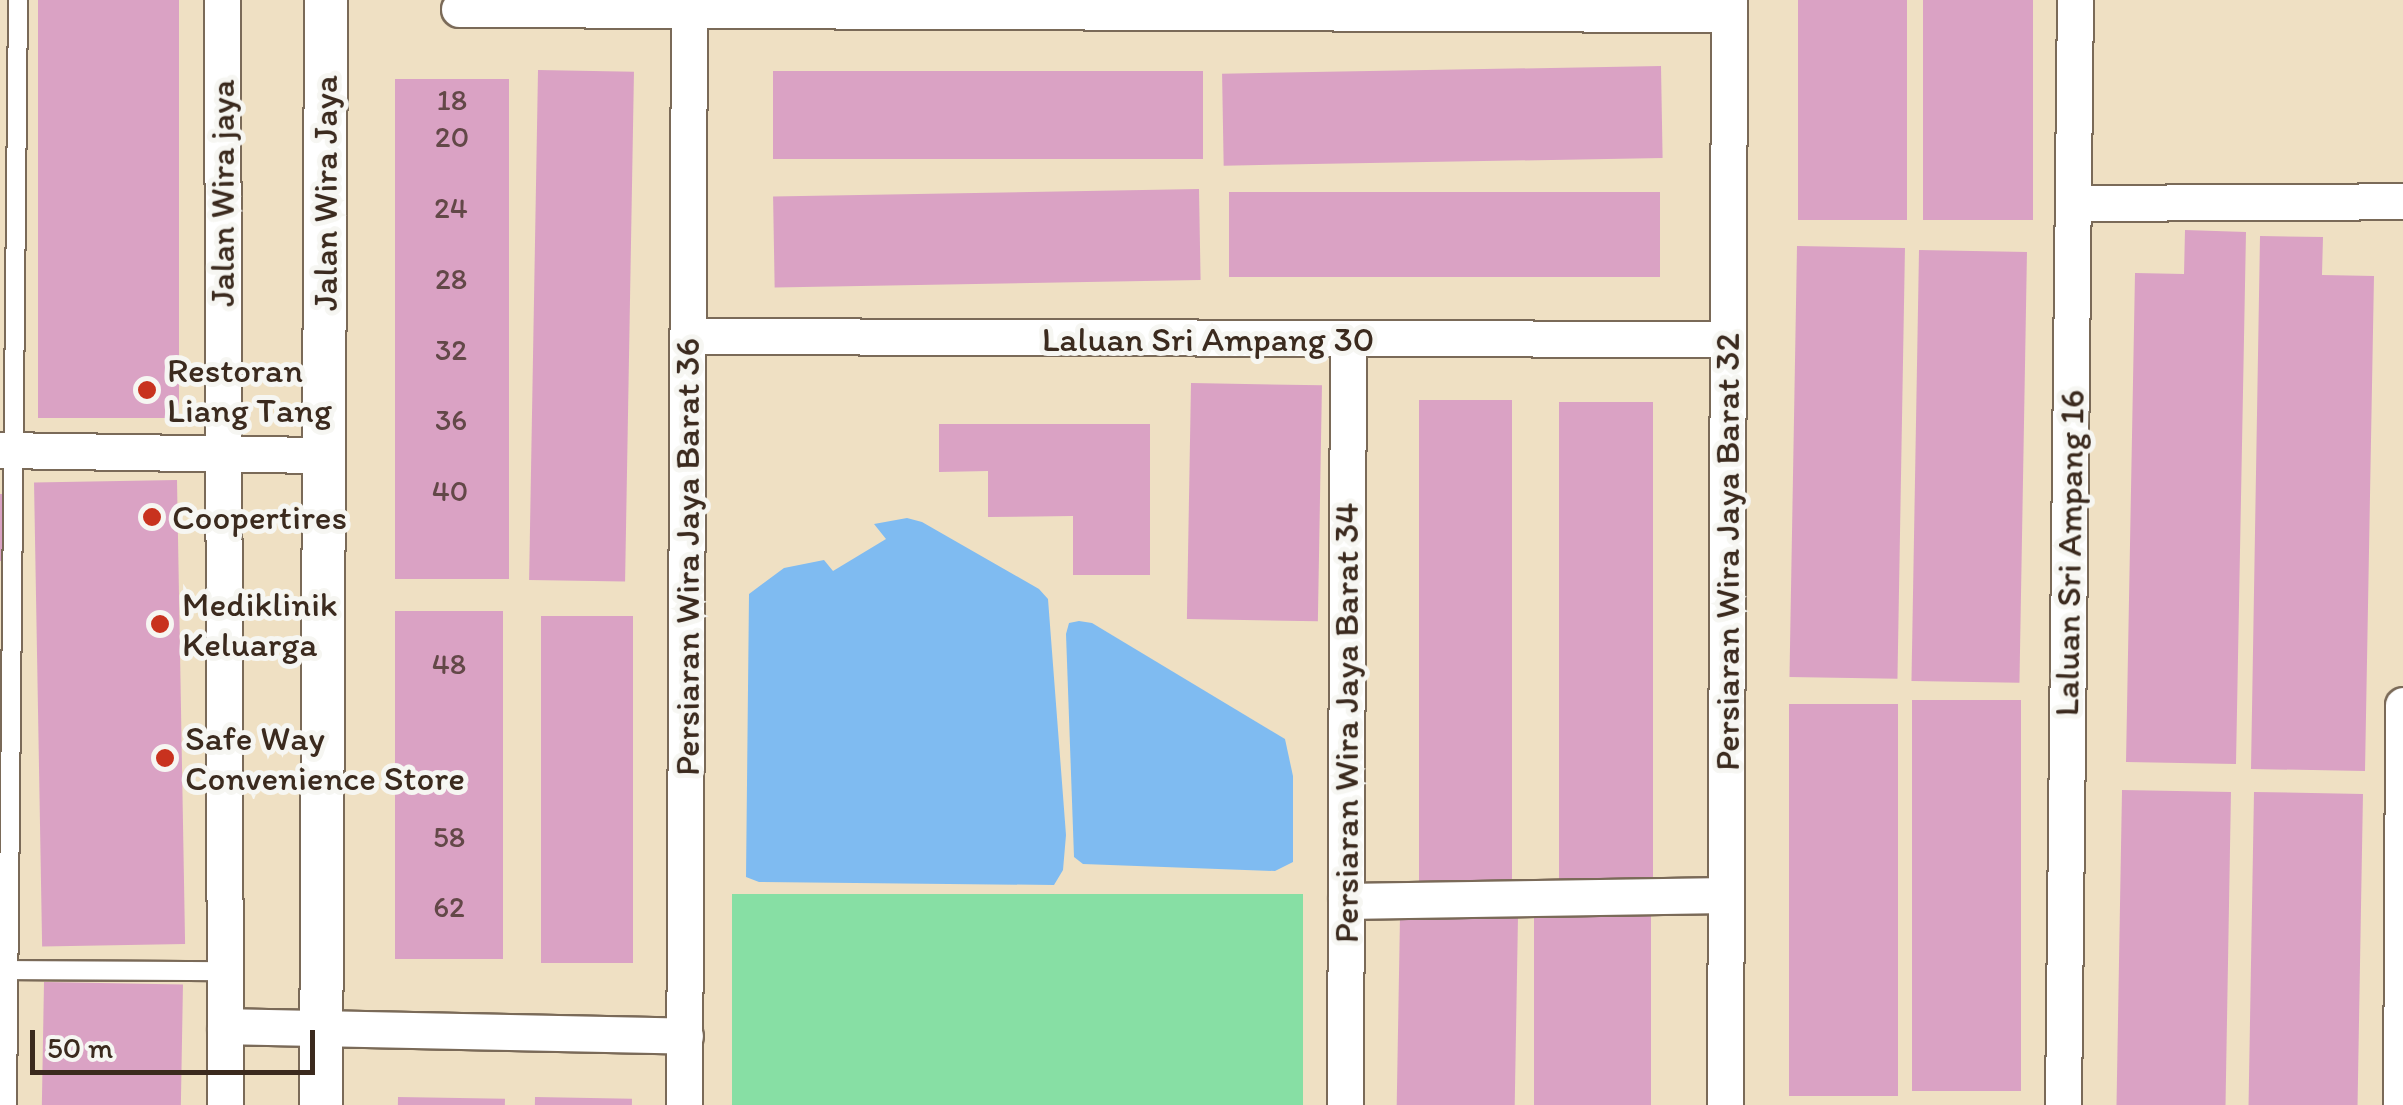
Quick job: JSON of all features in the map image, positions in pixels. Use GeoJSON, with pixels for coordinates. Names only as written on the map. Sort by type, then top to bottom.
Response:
{"type":"FeatureCollection","features":[{"type":"Feature","properties":{"kind":"street","name":"Jalan Wira jaya"},"geometry":{"type":"LineString","coordinates":[[222,0],[224,1105]]}},
{"type":"Feature","properties":{"kind":"street","name":"Jalan Wira Jaya"},"geometry":{"type":"LineString","coordinates":[[321,1105],[326,0]]}},
{"type":"Feature","properties":{"kind":"street","name":"Laluan Sri Ampang 16"},"geometry":{"type":"LineString","coordinates":[[2063,1105],[2075,0]]}},
{"type":"Feature","properties":{"kind":"street"},"geometry":{"type":"LineString","coordinates":[[458,9],[1375,4],[1729,7]]}},
{"type":"Feature","properties":{"kind":"street","name":"Persiaran Wira Jaya Barat 32"},"geometry":{"type":"LineString","coordinates":[[1725,1105],[1729,7]]}},
{"type":"Feature","properties":{"kind":"street","name":"Persiaran Wira Jaya Barat 36"},"geometry":{"type":"LineString","coordinates":[[684,1105],[688,8]]}},
{"type":"Feature","properties":{"kind":"street"},"geometry":{"type":"LineString","coordinates":[[2074,203],[2403,201]]}},
{"type":"Feature","properties":{"kind":"street","name":"Laluan Sri Ampang 30"},"geometry":{"type":"LineString","coordinates":[[687,336],[1728,339]]}},
{"type":"Feature","properties":{"kind":"street","name":"Persiaran Wira Jaya Barat 34"},"geometry":{"type":"LineString","coordinates":[[1344,1105],[1348,340]]}},
{"type":"Feature","properties":{"kind":"street"},"geometry":{"type":"LineString","coordinates":[[7,450],[324,455]]}},
{"type":"Feature","properties":{"kind":"street"},"geometry":{"type":"LineString","coordinates":[[2401,1105],[2403,706]]}},
{"type":"Feature","properties":{"kind":"street"},"geometry":{"type":"LineString","coordinates":[[1346,900],[1725,895]]}},
{"type":"Feature","properties":{"kind":"street"},"geometry":{"type":"LineString","coordinates":[[226,1026],[685,1036]]}},
{"type":"Feature","properties":{"kind":"lane"},"geometry":{"type":"LineString","coordinates":[[8,1105],[4,970],[7,450],[18,0]]}},
{"type":"Feature","properties":{"kind":"lane"},"geometry":{"type":"LineString","coordinates":[[4,970],[226,971]]}},
{"type":"Feature","properties":{"kind":"green space"},"geometry":{"type":"Polygon","coordinates":[[[732,894],[1303,894],[1303,1105],[732,1105],[732,894]]]}},
{"type":"Feature","properties":{"kind":"water"},"geometry":{"type":"Polygon","coordinates":[[[907,518],[922,522],[1039,589],[1048,599],[1066,835],[1063,870],[1054,885],[759,882],[746,877],[749,594],[784,568],[824,560],[833,571],[886,539],[874,524],[907,518]]]}},
{"type":"Feature","properties":{"kind":"water"},"geometry":{"type":"Polygon","coordinates":[[[1069,623],[1092,623],[1285,739],[1293,776],[1293,862],[1275,871],[1083,864],[1074,857],[1066,634],[1069,623]]]}},
{"type":"Feature","properties":{"kind":"building"},"geometry":{"type":"Polygon","coordinates":[[[38,0],[179,0],[179,418],[38,418],[38,0]]]}},
{"type":"Feature","properties":{"kind":"building"},"geometry":{"type":"Polygon","coordinates":[[[1798,0],[1907,0],[1907,220],[1798,220],[1798,0]]]}},
{"type":"Feature","properties":{"kind":"building"},"geometry":{"type":"Polygon","coordinates":[[[1923,0],[2033,0],[2033,220],[1923,220],[1923,0]]]}},
{"type":"Feature","properties":{"kind":"building"},"geometry":{"type":"Polygon","coordinates":[[[1661,66],[1663,158],[1224,166],[1222,74],[1661,66]]]}},
{"type":"Feature","properties":{"kind":"building"},"geometry":{"type":"Polygon","coordinates":[[[538,70],[634,72],[625,582],[529,580],[538,70]]]}},
{"type":"Feature","properties":{"kind":"building"},"geometry":{"type":"Polygon","coordinates":[[[773,71],[1203,71],[1203,159],[773,159],[773,71]]]}},
{"type":"Feature","properties":{"kind":"building"},"geometry":{"type":"Polygon","coordinates":[[[395,79],[509,79],[509,579],[395,579],[395,79]]]}},
{"type":"Feature","properties":{"kind":"building"},"geometry":{"type":"Polygon","coordinates":[[[1199,189],[1201,280],[775,287],[773,196],[1199,189]]]}},
{"type":"Feature","properties":{"kind":"building"},"geometry":{"type":"Polygon","coordinates":[[[1229,192],[1660,192],[1660,277],[1229,277],[1229,192]]]}},
{"type":"Feature","properties":{"kind":"building"},"geometry":{"type":"Polygon","coordinates":[[[2185,230],[2246,232],[2236,764],[2126,762],[2135,273],[2184,274],[2185,230]]]}},
{"type":"Feature","properties":{"kind":"building"},"geometry":{"type":"Polygon","coordinates":[[[2260,236],[2323,237],[2322,275],[2374,276],[2365,771],[2251,769],[2260,236]]]}},
{"type":"Feature","properties":{"kind":"building"},"geometry":{"type":"Polygon","coordinates":[[[1797,246],[1905,248],[1897,679],[1789,677],[1797,246]]]}},
{"type":"Feature","properties":{"kind":"building"},"geometry":{"type":"Polygon","coordinates":[[[1919,250],[2027,252],[2019,683],[1911,681],[1919,250]]]}},
{"type":"Feature","properties":{"kind":"building"},"geometry":{"type":"Polygon","coordinates":[[[1191,383],[1322,385],[1318,621],[1187,619],[1191,383]]]}},
{"type":"Feature","properties":{"kind":"building"},"geometry":{"type":"Polygon","coordinates":[[[1419,400],[1512,400],[1512,882],[1419,882],[1419,400]]]}},
{"type":"Feature","properties":{"kind":"building"},"geometry":{"type":"Polygon","coordinates":[[[1559,402],[1653,402],[1653,884],[1559,884],[1559,402]]]}},
{"type":"Feature","properties":{"kind":"building"},"geometry":{"type":"Polygon","coordinates":[[[939,424],[1150,424],[1150,575],[1073,575],[1073,516],[988,517],[988,471],[939,472],[939,424]]]}},
{"type":"Feature","properties":{"kind":"building"},"geometry":{"type":"Polygon","coordinates":[[[177,480],[185,944],[42,946],[34,482],[177,480]]]}},
{"type":"Feature","properties":{"kind":"building"},"geometry":{"type":"Polygon","coordinates":[[[0,494],[5,494],[3,561],[0,561],[0,494]]]}},
{"type":"Feature","properties":{"kind":"building"},"geometry":{"type":"Polygon","coordinates":[[[395,611],[503,611],[503,959],[395,959],[395,611]]]}},
{"type":"Feature","properties":{"kind":"building"},"geometry":{"type":"Polygon","coordinates":[[[541,616],[633,616],[633,963],[541,963],[541,616]]]}},
{"type":"Feature","properties":{"kind":"building"},"geometry":{"type":"Polygon","coordinates":[[[1912,700],[2021,700],[2021,1091],[1912,1091],[1912,700]]]}},
{"type":"Feature","properties":{"kind":"building"},"geometry":{"type":"Polygon","coordinates":[[[1789,704],[1898,704],[1898,1096],[1789,1096],[1789,704]]]}},
{"type":"Feature","properties":{"kind":"building"},"geometry":{"type":"Polygon","coordinates":[[[2122,790],[2231,792],[2226,1105],[2117,1105],[2122,790]]]}},
{"type":"Feature","properties":{"kind":"building"},"geometry":{"type":"Polygon","coordinates":[[[2254,792],[2363,794],[2358,1105],[2249,1105],[2254,792]]]}},
{"type":"Feature","properties":{"kind":"building"},"geometry":{"type":"Polygon","coordinates":[[[1534,913],[1651,913],[1651,1105],[1534,1105],[1534,913]]]}},
{"type":"Feature","properties":{"kind":"building"},"geometry":{"type":"Polygon","coordinates":[[[1400,916],[1518,918],[1515,1105],[1397,1105],[1400,916]]]}},
{"type":"Feature","properties":{"kind":"building"},"geometry":{"type":"Polygon","coordinates":[[[44,982],[183,984],[181,1105],[42,1105],[44,982]]]}},
{"type":"Feature","properties":{"kind":"building"},"geometry":{"type":"Polygon","coordinates":[[[398,1097],[505,1099],[505,1105],[398,1105],[398,1097]]]}},
{"type":"Feature","properties":{"kind":"building"},"geometry":{"type":"Polygon","coordinates":[[[535,1097],[632,1099],[632,1105],[535,1105],[535,1097]]]}},
{"type":"Feature","properties":{"kind":"place","name":"Restoran Liang Tang"},"geometry":{"type":"Point","coordinates":[147,390]}},
{"type":"Feature","properties":{"kind":"place","name":"Coopertires"},"geometry":{"type":"Point","coordinates":[152,517]}},
{"type":"Feature","properties":{"kind":"place","name":"Mediklinik Keluarga"},"geometry":{"type":"Point","coordinates":[160,624]}},
{"type":"Feature","properties":{"kind":"place","name":"Safe Way Convenience Store"},"geometry":{"type":"Point","coordinates":[165,758]}}]}
